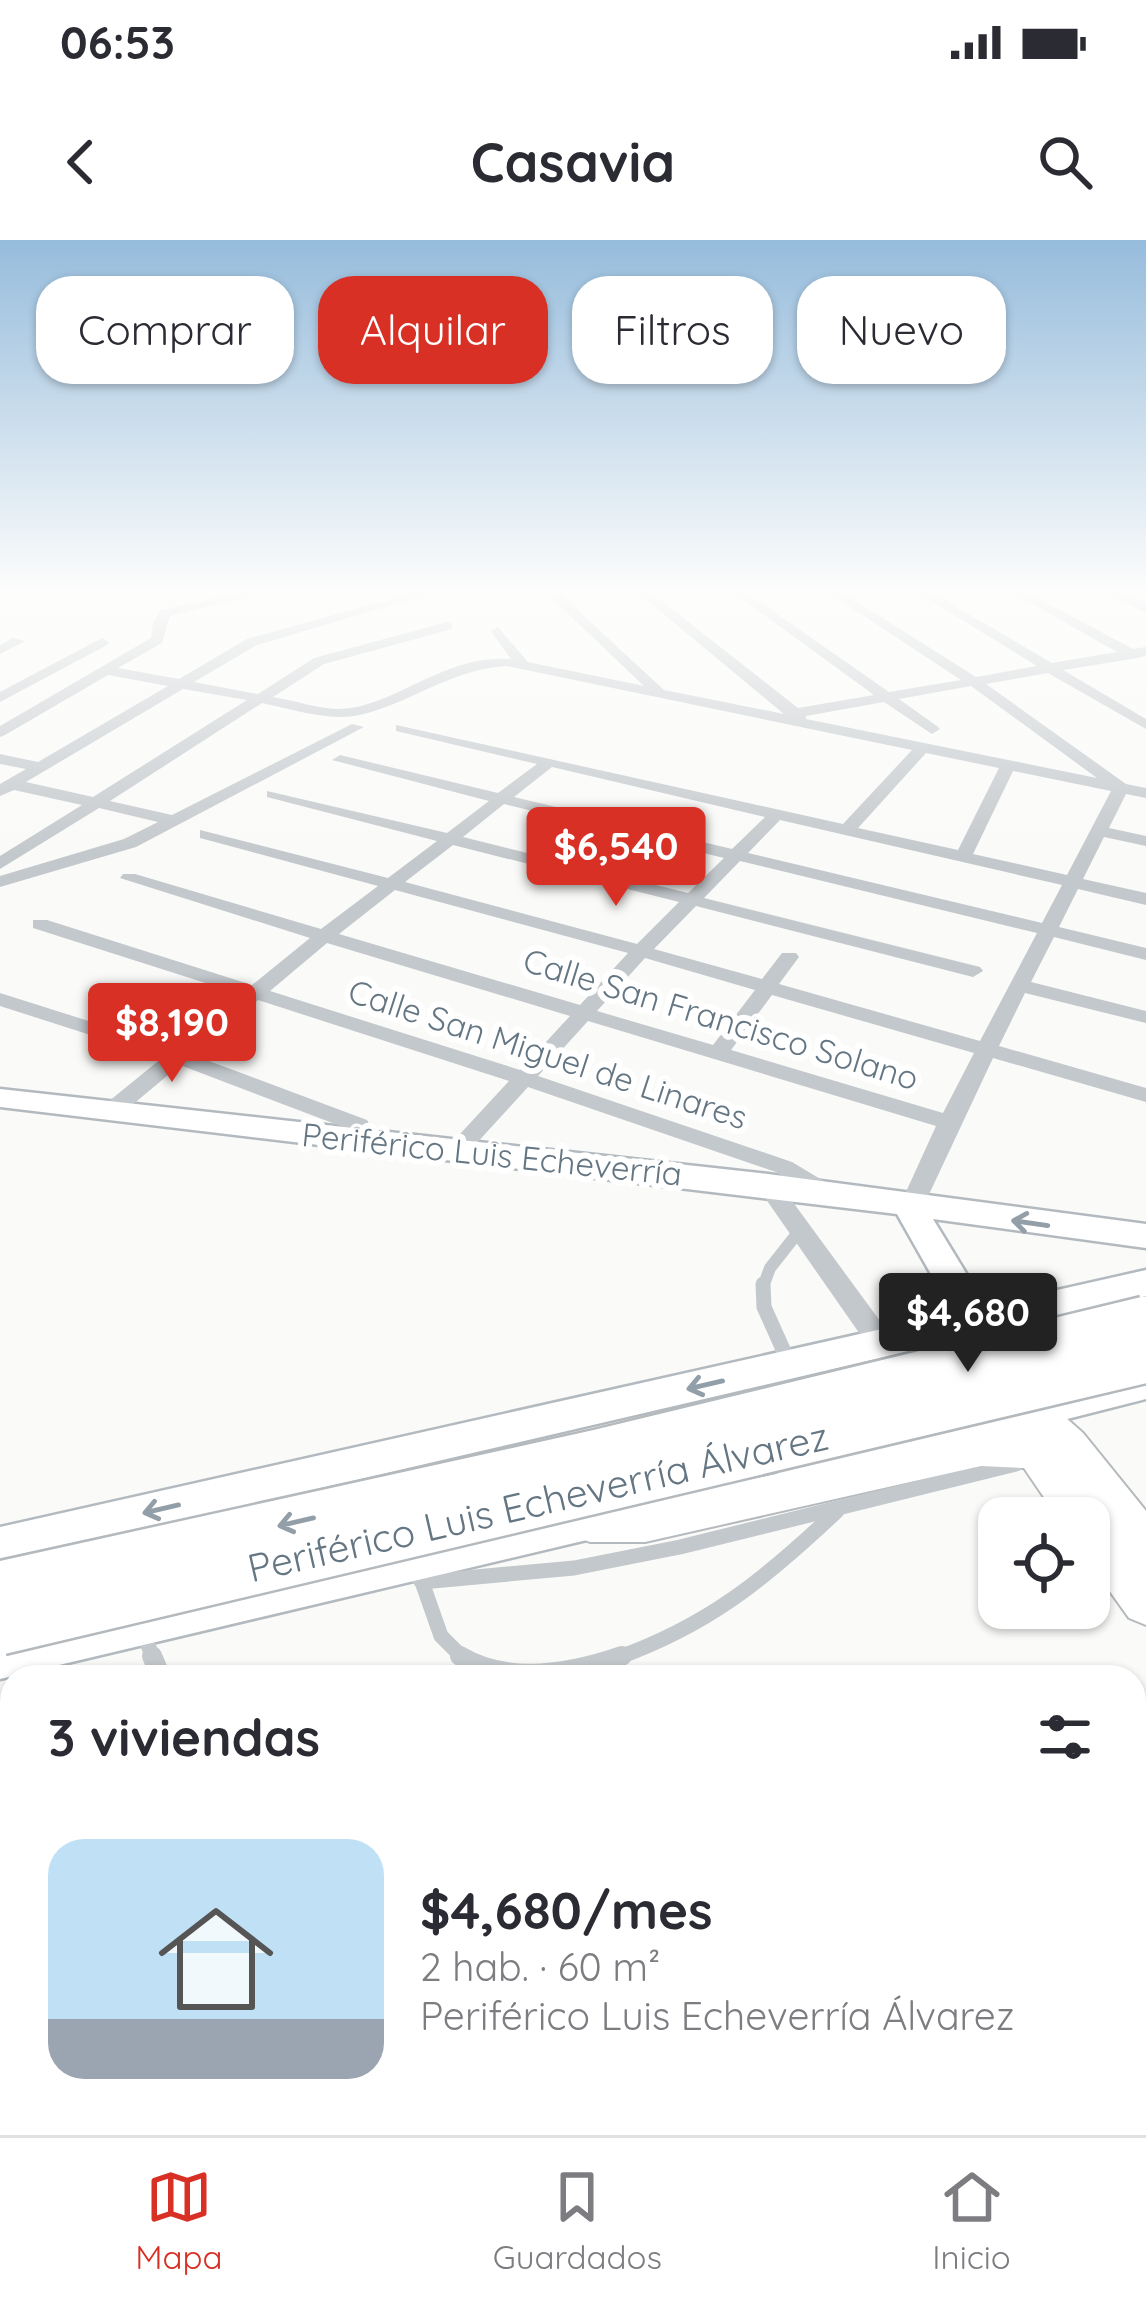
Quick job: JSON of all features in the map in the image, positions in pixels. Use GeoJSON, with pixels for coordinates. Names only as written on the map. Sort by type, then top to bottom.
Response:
{"type":"FeatureCollection","features":[{"type":"Feature","properties":{"kind":"highway","name":"Periférico Luis Echeverría Álvarez"},"geometry":{"type":"LineString","coordinates":[[0,1587],[599,1455],[1146,1322]]}},
{"type":"Feature","properties":{"kind":"highway","name":"Periférico Luis Echeverría Álvarez"},"geometry":{"type":"LineString","coordinates":[[0,1628],[1146,1357]]}},
{"type":"Feature","properties":{"kind":"main road","name":"Periférico Luis Echeverría"},"geometry":{"type":"LineString","coordinates":[[0,1098],[768,1185],[1146,1236]]}},
{"type":"Feature","properties":{"kind":"main road"},"geometry":{"type":"LineString","coordinates":[[912,1205],[914,1216],[1081,1497]]}},
{"type":"Feature","properties":{"kind":"main road"},"geometry":{"type":"LineString","coordinates":[[0,1545],[1146,1283]]}},
{"type":"Feature","properties":{"kind":"main road"},"geometry":{"type":"LineString","coordinates":[[1071,1302],[1073,1333],[1085,1350],[1103,1365],[1146,1383]]}},
{"type":"Feature","properties":{"kind":"main road"},"geometry":{"type":"LineString","coordinates":[[881,1343],[917,1364],[930,1379],[937,1412],[918,1441]]}},
{"type":"Feature","properties":{"kind":"main road","name":"Periférico Luis Echeverría Álvarez"},"geometry":{"type":"LineString","coordinates":[[0,1658],[413,1572],[590,1522],[918,1441],[1046,1431],[1146,1383]]}},
{"type":"Feature","properties":{"kind":"main road"},"geometry":{"type":"LineString","coordinates":[[590,1522],[645,1522],[1046,1431]]}},
{"type":"Feature","properties":{"kind":"main road"},"geometry":{"type":"LineString","coordinates":[[1110,1525],[1146,1546]]}},
{"type":"Feature","properties":{"kind":"main road"},"geometry":{"type":"LineString","coordinates":[[1110,1545],[1146,1603]]}},
{"type":"Feature","properties":{"kind":"street"},"geometry":{"type":"LineString","coordinates":[[0,698],[34,679]]}},
{"type":"Feature","properties":{"kind":"street"},"geometry":{"type":"LineString","coordinates":[[0,732],[88,679]]}},
{"type":"Feature","properties":{"kind":"street"},"geometry":{"type":"LineString","coordinates":[[157,679],[351,712],[432,679]]}},
{"type":"Feature","properties":{"kind":"street"},"geometry":{"type":"LineString","coordinates":[[5,787],[190,679]]}},
{"type":"Feature","properties":{"kind":"street"},"geometry":{"type":"LineString","coordinates":[[0,864],[291,679]]}},
{"type":"Feature","properties":{"kind":"street"},"geometry":{"type":"LineString","coordinates":[[595,679],[801,718],[1146,793]]}},
{"type":"Feature","properties":{"kind":"street"},"geometry":{"type":"LineString","coordinates":[[644,679],[659,693]]}},
{"type":"Feature","properties":{"kind":"street"},"geometry":{"type":"LineString","coordinates":[[753,679],[801,718]]}},
{"type":"Feature","properties":{"kind":"street"},"geometry":{"type":"LineString","coordinates":[[863,679],[932,729]]}},
{"type":"Feature","properties":{"kind":"street"},"geometry":{"type":"LineString","coordinates":[[970,679],[1121,788]]}},
{"type":"Feature","properties":{"kind":"street"},"geometry":{"type":"LineString","coordinates":[[801,718],[987,679]]}},
{"type":"Feature","properties":{"kind":"street"},"geometry":{"type":"LineString","coordinates":[[1067,679],[1146,725]]}},
{"type":"Feature","properties":{"kind":"street"},"geometry":{"type":"LineString","coordinates":[[0,882],[111,851],[357,727]]}},
{"type":"Feature","properties":{"kind":"street"},"geometry":{"type":"LineString","coordinates":[[401,728],[1146,898]]}},
{"type":"Feature","properties":{"kind":"street"},"geometry":{"type":"LineString","coordinates":[[848,829],[923,747]]}},
{"type":"Feature","properties":{"kind":"street"},"geometry":{"type":"LineString","coordinates":[[0,759],[39,767]]}},
{"type":"Feature","properties":{"kind":"street"},"geometry":{"type":"LineString","coordinates":[[340,760],[1146,954]]}},
{"type":"Feature","properties":{"kind":"street"},"geometry":{"type":"LineString","coordinates":[[111,1111],[323,937],[549,762]]}},
{"type":"Feature","properties":{"kind":"street"},"geometry":{"type":"LineString","coordinates":[[964,855],[1008,764]]}},
{"type":"Feature","properties":{"kind":"street"},"geometry":{"type":"LineString","coordinates":[[5,787],[177,821]]}},
{"type":"Feature","properties":{"kind":"street"},"geometry":{"type":"LineString","coordinates":[[912,1205],[949,1122],[1121,788]]}},
{"type":"Feature","properties":{"kind":"street"},"geometry":{"type":"LineString","coordinates":[[273,794],[973,971]]}},
{"type":"Feature","properties":{"kind":"street"},"geometry":{"type":"LineString","coordinates":[[456,1152],[640,951],[776,814]]}},
{"type":"Feature","properties":{"kind":"street"},"geometry":{"type":"LineString","coordinates":[[1099,831],[1146,841]]}},
{"type":"Feature","properties":{"kind":"street"},"geometry":{"type":"LineString","coordinates":[[206,834],[1146,1095]]}},
{"type":"Feature","properties":{"kind":"street","name":"Calle San Francisco Solano"},"geometry":{"type":"LineString","coordinates":[[129,878],[949,1122]]}},
{"type":"Feature","properties":{"kind":"street","name":"Calle San Miguel de Linares"},"geometry":{"type":"LineString","coordinates":[[40,924],[784,1167],[823,1192]]}},
{"type":"Feature","properties":{"kind":"street"},"geometry":{"type":"LineString","coordinates":[[718,1053],[790,957]]}},
{"type":"Feature","properties":{"kind":"street"},"geometry":{"type":"LineString","coordinates":[[1021,986],[1146,1018]]}},
{"type":"Feature","properties":{"kind":"street"},"geometry":{"type":"LineString","coordinates":[[0,998],[176,1056],[359,1125]]}},
{"type":"Feature","properties":{"kind":"street"},"geometry":{"type":"LineString","coordinates":[[768,1185],[881,1343]]}},
{"type":"Feature","properties":{"kind":"street","name":"Periférico Luis Echeverría Álvarez"},"geometry":{"type":"LineString","coordinates":[[1046,1431],[1113,1405],[1146,1399]]}},
{"type":"Feature","properties":{"kind":"lane"},"geometry":{"type":"LineString","coordinates":[[790,1366],[759,1286],[767,1268],[800,1230]]}},
{"type":"Feature","properties":{"kind":"lane"},"geometry":{"type":"LineString","coordinates":[[475,1665],[461,1659],[430,1616],[413,1572],[574,1568],[838,1510],[1046,1431]]}},
{"type":"Feature","properties":{"kind":"lane"},"geometry":{"type":"LineString","coordinates":[[583,1665],[692,1628],[755,1587],[838,1510]]}},
{"type":"Feature","properties":{"kind":"lane"},"geometry":{"type":"LineString","coordinates":[[141,1626],[156,1665]]}}]}
